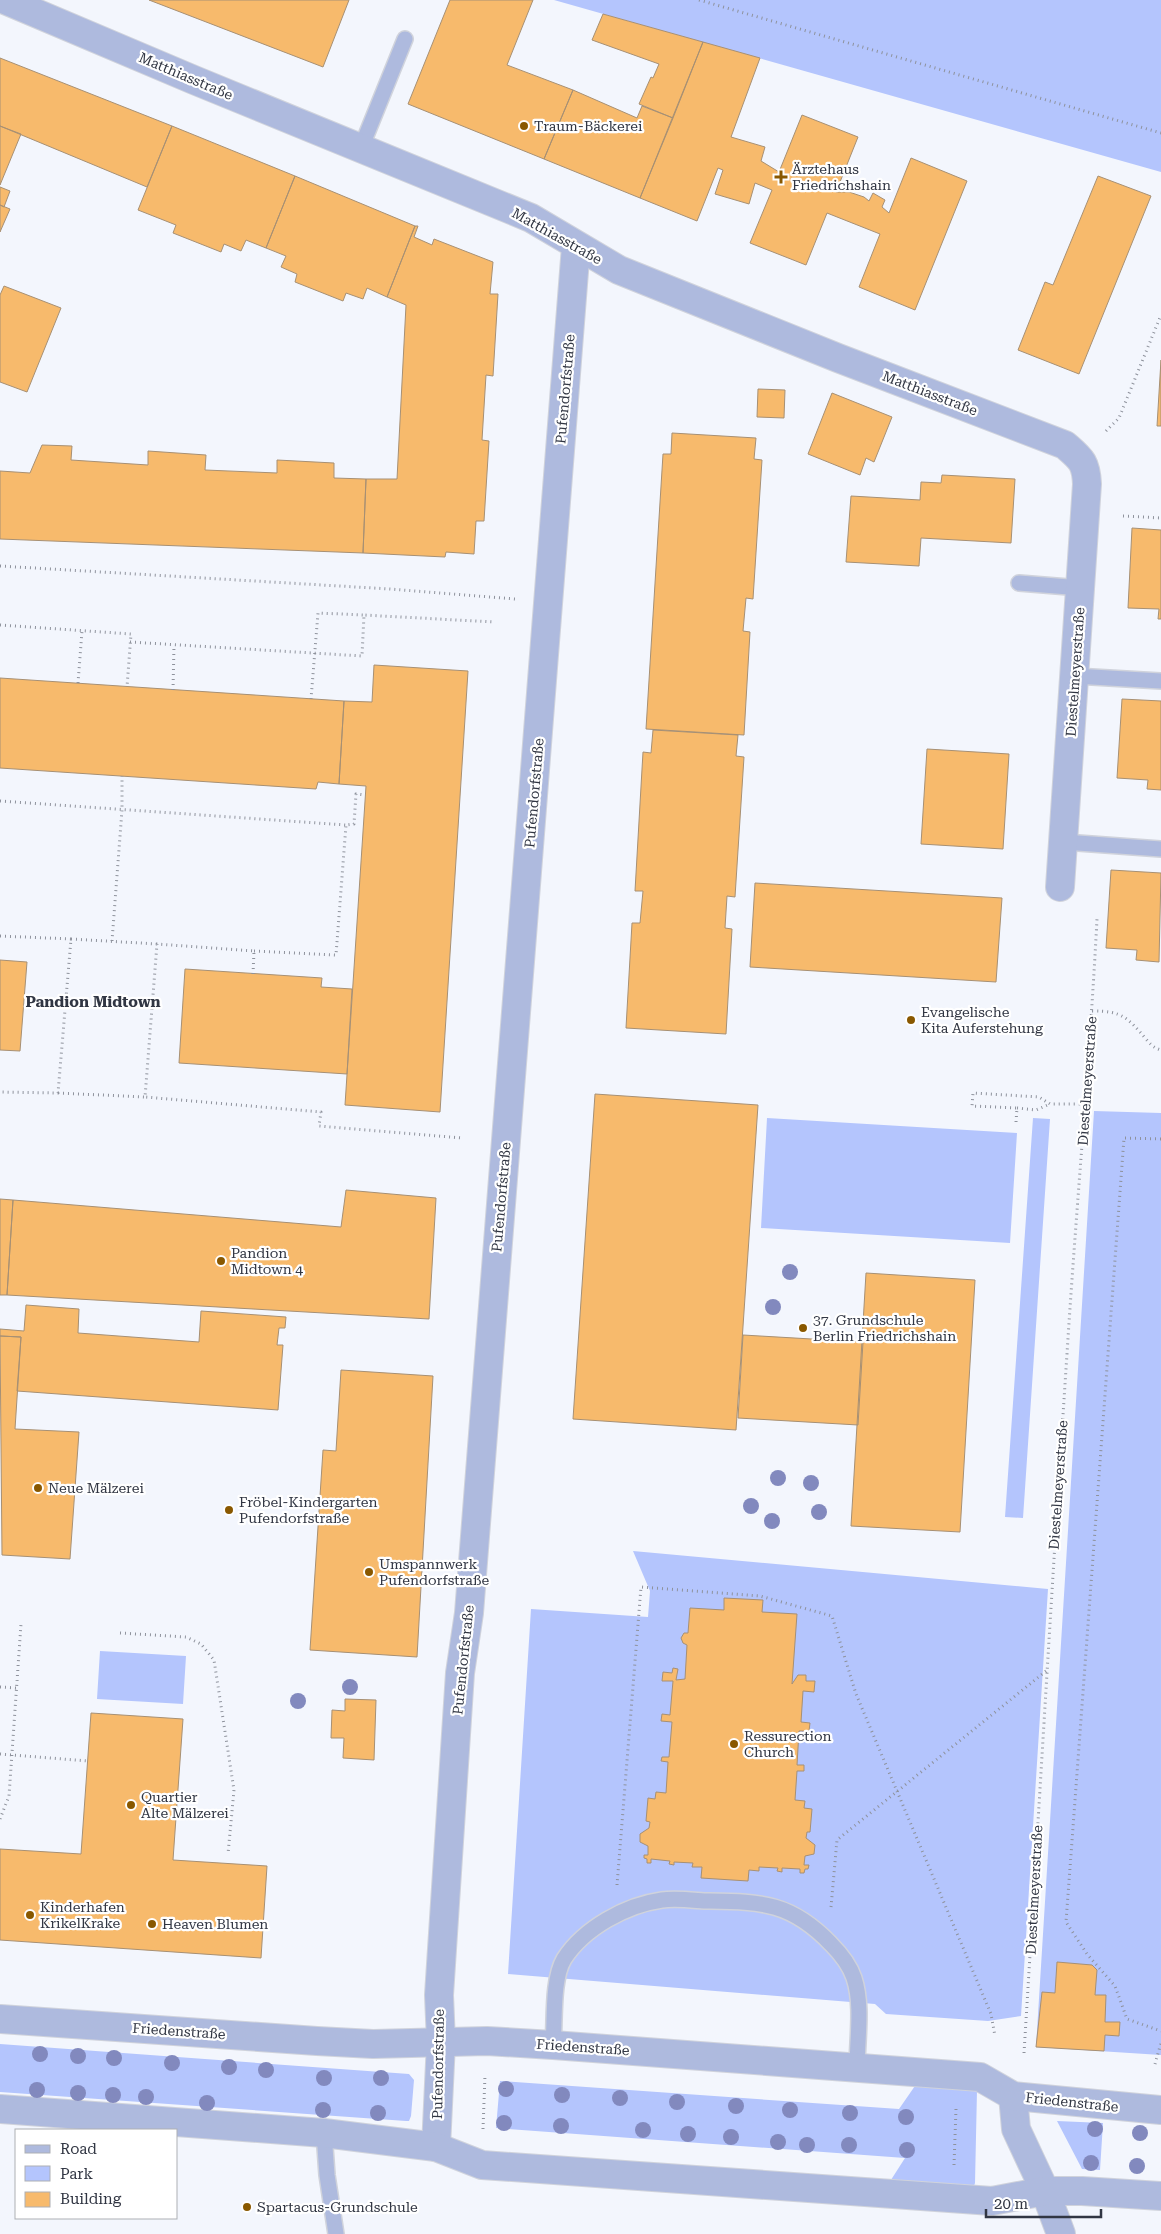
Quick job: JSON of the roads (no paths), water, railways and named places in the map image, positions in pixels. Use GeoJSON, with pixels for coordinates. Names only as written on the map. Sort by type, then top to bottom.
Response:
{"type":"FeatureCollection","features":[{"type":"Feature","properties":{"kind":"street","name":"Matthiasstraße"},"geometry":{"type":"LineString","coordinates":[[5,0],[531,218],[620,270],[846,362],[1065,445],[1081,459]]}},
{"type":"Feature","properties":{"kind":"street","name":"Pufendorfstraße"},"geometry":{"type":"LineString","coordinates":[[436,2147],[441,2042],[439,1996],[460,1673],[469,1613],[576,246]]}},
{"type":"Feature","properties":{"kind":"street","name":"Diestelmeyerstraße"},"geometry":{"type":"LineString","coordinates":[[1060,887],[1087,484],[1086,469],[1081,459]]}},
{"type":"Feature","properties":{"kind":"street","name":"Friedenstraße"},"geometry":{"type":"LineString","coordinates":[[0,2019],[373,2044],[487,2041],[980,2077],[1014,2096],[1161,2110]]}},
{"type":"Feature","properties":{"kind":"street"},"geometry":{"type":"LineString","coordinates":[[1014,2096],[1016,2129],[1045,2191],[1061,2234]]}},
{"type":"Feature","properties":{"kind":"street"},"geometry":{"type":"LineString","coordinates":[[0,2109],[324,2133],[436,2147],[482,2166],[992,2201],[1045,2191],[1082,2191],[1161,2196]]}},
{"type":"Feature","properties":{"kind":"lane"},"geometry":{"type":"LineString","coordinates":[[361,148],[405,39]]}},
{"type":"Feature","properties":{"kind":"lane"},"geometry":{"type":"LineString","coordinates":[[1019,583],[1081,588]]}},
{"type":"Feature","properties":{"kind":"lane"},"geometry":{"type":"LineString","coordinates":[[1075,676],[1161,681]]}},
{"type":"Feature","properties":{"kind":"lane"},"geometry":{"type":"LineString","coordinates":[[1064,842],[1161,850]]}},
{"type":"Feature","properties":{"kind":"lane"},"geometry":{"type":"LineString","coordinates":[[553,2045],[557,1981],[563,1961],[576,1944],[592,1930],[629,1910],[663,1900],[753,1902],[786,1910],[813,1925],[840,1954],[854,1977],[858,1999],[857,2068]]}},
{"type":"Feature","properties":{"kind":"lane"},"geometry":{"type":"LineString","coordinates":[[324,2133],[327,2175],[336,2234]]}},
{"type":"Feature","properties":{"kind":"place","name":"Traum-Bäckerei"},"geometry":{"type":"Point","coordinates":[524,126]}},
{"type":"Feature","properties":{"kind":"place","name":"Ärztehaus Friedrichshain"},"geometry":{"type":"Point","coordinates":[781,177]}},
{"type":"Feature","properties":{"kind":"place","name":"Evangelische Kita Auferstehung"},"geometry":{"type":"Point","coordinates":[911,1020]}},
{"type":"Feature","properties":{"kind":"place","name":"Pandion Midtown 4"},"geometry":{"type":"Point","coordinates":[221,1261]}},
{"type":"Feature","properties":{"kind":"place","name":"37. Grundschule Berlin Friedrichshain"},"geometry":{"type":"Point","coordinates":[803,1328]}},
{"type":"Feature","properties":{"kind":"place","name":"Neue Mälzerei"},"geometry":{"type":"Point","coordinates":[38,1488]}},
{"type":"Feature","properties":{"kind":"place","name":"Fröbel-Kindergarten Pufendorfstraße"},"geometry":{"type":"Point","coordinates":[229,1510]}},
{"type":"Feature","properties":{"kind":"place","name":"Umspannwerk Pufendorfstraße"},"geometry":{"type":"Point","coordinates":[369,1572]}},
{"type":"Feature","properties":{"kind":"place","name":"Ressurection Church"},"geometry":{"type":"Point","coordinates":[734,1744]}},
{"type":"Feature","properties":{"kind":"place","name":"Quartier Alte Mälzerei"},"geometry":{"type":"Point","coordinates":[131,1805]}},
{"type":"Feature","properties":{"kind":"place","name":"Kinderhafen KrikelKrake"},"geometry":{"type":"Point","coordinates":[30,1915]}},
{"type":"Feature","properties":{"kind":"place","name":"Heaven Blumen"},"geometry":{"type":"Point","coordinates":[152,1924]}},
{"type":"Feature","properties":{"kind":"place","name":"Spartacus-Grundschule"},"geometry":{"type":"Point","coordinates":[247,2207]}},
{"type":"Feature","properties":{"kind":"district","name":"Pandion Midtown"},"geometry":{"type":"Point","coordinates":[93,1002]}}]}
